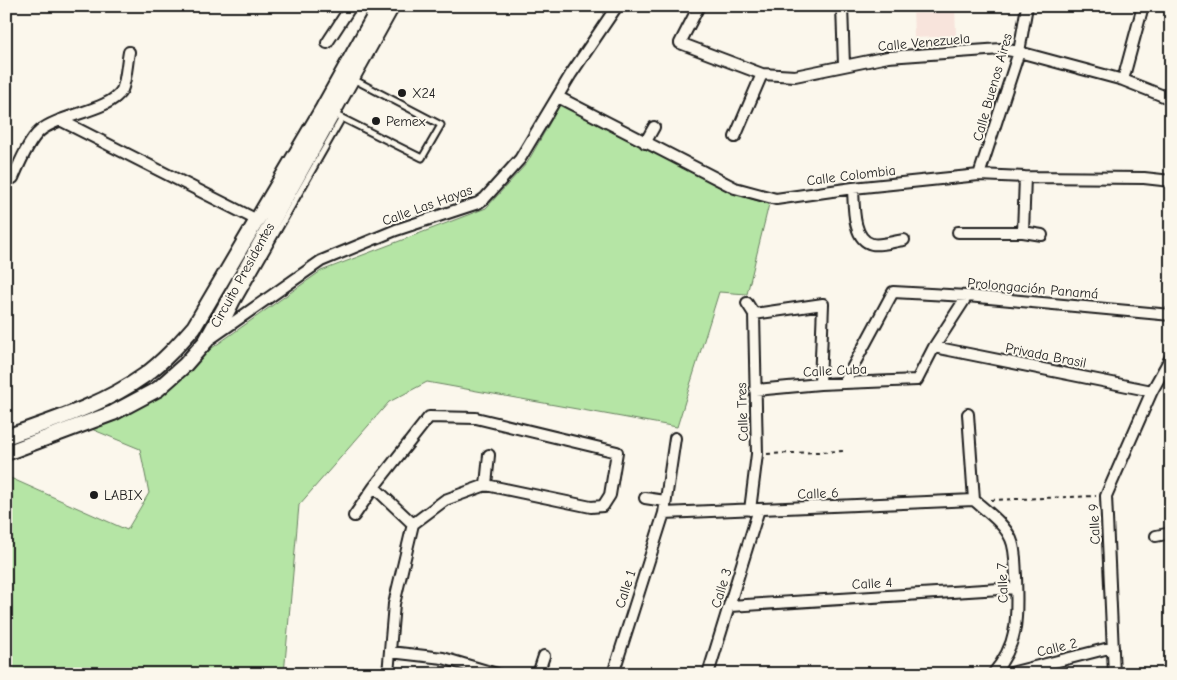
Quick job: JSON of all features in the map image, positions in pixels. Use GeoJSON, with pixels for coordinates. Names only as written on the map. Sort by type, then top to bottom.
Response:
{"type":"FeatureCollection","features":[{"type":"Feature","properties":{"kind":"main road","name":"Circuito Presidentes"},"geometry":{"type":"LineString","coordinates":[[6,453],[113,413],[158,389],[185,365],[206,342],[332,113],[380,6]]}},
{"type":"Feature","properties":{"kind":"main road","name":"Circuito Presidentes"},"geometry":{"type":"LineString","coordinates":[[347,76],[392,6]]}},
{"type":"Feature","properties":{"kind":"main road","name":"Circuito Presidentes"},"geometry":{"type":"LineString","coordinates":[[11,433],[33,428],[108,398],[145,375],[169,355],[194,327],[257,220],[332,113]]}},
{"type":"Feature","properties":{"kind":"street"},"geometry":{"type":"LineString","coordinates":[[327,43],[351,6]]}},
{"type":"Feature","properties":{"kind":"street","name":"Calle Las Hayas"},"geometry":{"type":"LineString","coordinates":[[206,342],[321,261],[396,230],[478,203],[485,198],[520,159],[571,74],[617,6]]}},
{"type":"Feature","properties":{"kind":"street","name":"Calle Venezuela"},"geometry":{"type":"LineString","coordinates":[[699,6],[680,43],[762,74],[795,76],[888,57],[1001,49],[1019,52],[1123,80],[1171,99]]}},
{"type":"Feature","properties":{"kind":"street"},"geometry":{"type":"LineString","coordinates":[[842,6],[844,65]]}},
{"type":"Feature","properties":{"kind":"street","name":"Calle Buenos Aires"},"geometry":{"type":"LineString","coordinates":[[979,175],[1019,52],[1026,6]]}},
{"type":"Feature","properties":{"kind":"street"},"geometry":{"type":"LineString","coordinates":[[1123,80],[1142,6]]}},
{"type":"Feature","properties":{"kind":"street"},"geometry":{"type":"LineString","coordinates":[[13,178],[22,155],[39,131],[60,120],[114,100],[122,89],[129,52]]}},
{"type":"Feature","properties":{"kind":"street"},"geometry":{"type":"LineString","coordinates":[[735,137],[762,74]]}},
{"type":"Feature","properties":{"kind":"street","name":"Calle Colombia"},"geometry":{"type":"LineString","coordinates":[[558,97],[735,188],[776,199],[853,188],[979,175],[1144,178],[1171,181]]}},
{"type":"Feature","properties":{"kind":"street"},"geometry":{"type":"LineString","coordinates":[[60,120],[257,220]]}},
{"type":"Feature","properties":{"kind":"street"},"geometry":{"type":"LineString","coordinates":[[645,143],[654,127]]}},
{"type":"Feature","properties":{"kind":"street"},"geometry":{"type":"LineString","coordinates":[[1023,232],[1025,177]]}},
{"type":"Feature","properties":{"kind":"street"},"geometry":{"type":"LineString","coordinates":[[853,188],[858,232],[863,240],[873,245],[904,240]]}},
{"type":"Feature","properties":{"kind":"street"},"geometry":{"type":"LineString","coordinates":[[958,232],[1023,232],[1042,235]]}},
{"type":"Feature","properties":{"kind":"street","name":"Prolongación Panamá"},"geometry":{"type":"LineString","coordinates":[[844,383],[893,292],[967,296],[1171,315]]}},
{"type":"Feature","properties":{"kind":"street"},"geometry":{"type":"LineString","coordinates":[[934,347],[967,296]]}},
{"type":"Feature","properties":{"kind":"street"},"geometry":{"type":"LineString","coordinates":[[746,303],[754,314],[823,304],[820,384]]}},
{"type":"Feature","properties":{"kind":"street","name":"Calle Tres"},"geometry":{"type":"LineString","coordinates":[[754,314],[757,454],[755,510]]}},
{"type":"Feature","properties":{"kind":"street","name":"Calle Cuba"},"geometry":{"type":"LineString","coordinates":[[755,390],[820,384],[917,380],[934,347]]}},
{"type":"Feature","properties":{"kind":"street","name":"Privada Brasil"},"geometry":{"type":"LineString","coordinates":[[934,347],[1152,391]]}},
{"type":"Feature","properties":{"kind":"street","name":"Calle 9"},"geometry":{"type":"LineString","coordinates":[[1114,674],[1106,496],[1152,391],[1171,357]]}},
{"type":"Feature","properties":{"kind":"street"},"geometry":{"type":"LineString","coordinates":[[968,414],[974,500]]}},
{"type":"Feature","properties":{"kind":"street"},"geometry":{"type":"LineString","coordinates":[[354,516],[374,487],[429,417],[476,418],[617,452],[610,495],[604,506],[591,508],[486,485],[444,500],[413,524],[394,604],[388,674]]}},
{"type":"Feature","properties":{"kind":"street","name":"Calle 1"},"geometry":{"type":"LineString","coordinates":[[613,674],[664,513],[675,438]]}},
{"type":"Feature","properties":{"kind":"street"},"geometry":{"type":"LineString","coordinates":[[486,485],[489,455]]}},
{"type":"Feature","properties":{"kind":"street"},"geometry":{"type":"LineString","coordinates":[[374,487],[413,524]]}},
{"type":"Feature","properties":{"kind":"street"},"geometry":{"type":"LineString","coordinates":[[646,498],[666,501]]}},
{"type":"Feature","properties":{"kind":"street","name":"Calle 6"},"geometry":{"type":"LineString","coordinates":[[664,513],[974,500]]}},
{"type":"Feature","properties":{"kind":"street","name":"Calle 7"},"geometry":{"type":"LineString","coordinates":[[974,500],[998,522],[1011,538],[1015,556],[1017,617],[1012,641],[1001,664],[993,674]]}},
{"type":"Feature","properties":{"kind":"street","name":"Calle 3"},"geometry":{"type":"LineString","coordinates":[[708,674],[730,606],[755,510]]}},
{"type":"Feature","properties":{"kind":"street"},"geometry":{"type":"LineString","coordinates":[[1156,536],[1171,533]]}},
{"type":"Feature","properties":{"kind":"street","name":"Calle 4"},"geometry":{"type":"LineString","coordinates":[[730,606],[1016,588]]}},
{"type":"Feature","properties":{"kind":"street","name":"Calle 2"},"geometry":{"type":"LineString","coordinates":[[1007,674],[1114,647]]}},
{"type":"Feature","properties":{"kind":"street"},"geometry":{"type":"LineString","coordinates":[[390,652],[443,658],[497,674]]}},
{"type":"Feature","properties":{"kind":"street"},"geometry":{"type":"LineString","coordinates":[[538,674],[544,656]]}},
{"type":"Feature","properties":{"kind":"lane"},"geometry":{"type":"LineString","coordinates":[[222,331],[332,113],[422,158],[441,125],[347,76]]}},
{"type":"Feature","properties":{"kind":"path"},"geometry":{"type":"LineString","coordinates":[[757,454],[843,451]]}},
{"type":"Feature","properties":{"kind":"path"},"geometry":{"type":"LineString","coordinates":[[974,500],[1106,496]]}},
{"type":"Feature","properties":{"kind":"shaded area"},"geometry":{"type":"Polygon","coordinates":[[[913,6],[955,6],[956,36],[914,38],[913,6]]]}},
{"type":"Feature","properties":{"kind":"green space"},"geometry":{"type":"Polygon","coordinates":[[[561,103],[731,193],[769,204],[747,294],[719,292],[677,427],[427,382],[389,402],[299,505],[284,674],[6,674],[6,476],[127,530],[149,493],[140,449],[89,428],[120,419],[158,396],[205,353],[321,271],[486,208],[527,163],[561,103]]]}},
{"type":"Feature","properties":{"kind":"place","name":"X24"},"geometry":{"type":"Point","coordinates":[402,93]}},
{"type":"Feature","properties":{"kind":"place","name":"Pemex"},"geometry":{"type":"Point","coordinates":[376,121]}},
{"type":"Feature","properties":{"kind":"place","name":"LABIX"},"geometry":{"type":"Point","coordinates":[94,495]}}]}
